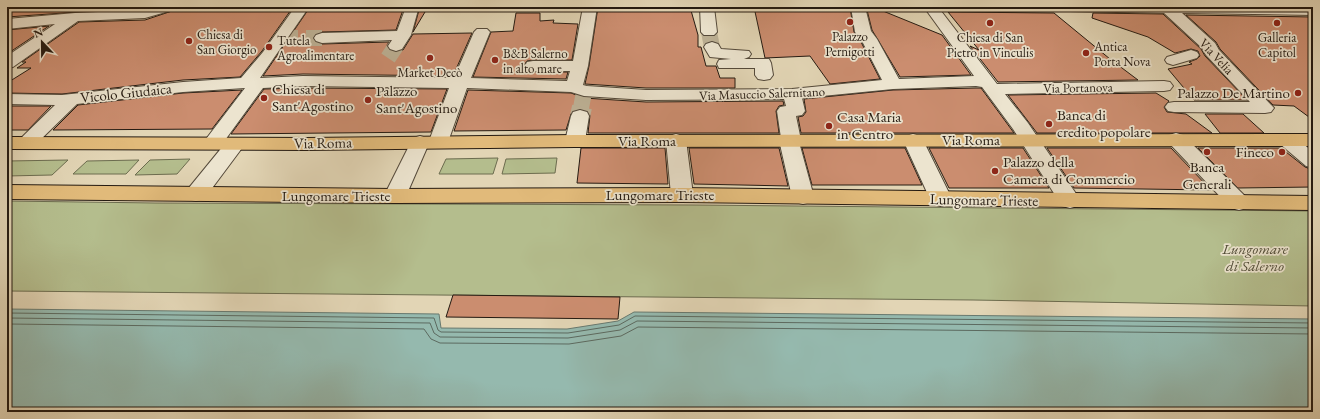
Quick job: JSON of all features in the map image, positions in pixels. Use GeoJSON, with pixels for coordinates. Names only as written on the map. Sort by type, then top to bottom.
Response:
{"type":"FeatureCollection","features":[{"type":"Feature","properties":{"kind":"main road","name":"Via Roma"},"geometry":{"type":"LineString","coordinates":[[7,143],[235,144],[676,140],[1028,139],[1313,140]]}},
{"type":"Feature","properties":{"kind":"main road","name":"Lungomare Trieste"},"geometry":{"type":"LineString","coordinates":[[7,192],[395,196],[682,195],[1313,203]]}},
{"type":"Feature","properties":{"kind":"street"},"geometry":{"type":"LineString","coordinates":[[7,24],[145,14],[168,7]]}},
{"type":"Feature","properties":{"kind":"street"},"geometry":{"type":"LineString","coordinates":[[213,143],[252,83],[256,72],[282,38],[302,7]]}},
{"type":"Feature","properties":{"kind":"street"},"geometry":{"type":"LineString","coordinates":[[581,90],[580,66],[590,7]]}},
{"type":"Feature","properties":{"kind":"street"},"geometry":{"type":"LineString","coordinates":[[707,7],[710,40],[716,54],[751,53]]}},
{"type":"Feature","properties":{"kind":"street"},"geometry":{"type":"LineString","coordinates":[[858,7],[863,32],[869,39],[893,84]]}},
{"type":"Feature","properties":{"kind":"street"},"geometry":{"type":"LineString","coordinates":[[931,7],[1028,139],[1070,201]]}},
{"type":"Feature","properties":{"kind":"street"},"geometry":{"type":"LineString","coordinates":[[1070,7],[1313,10]]}},
{"type":"Feature","properties":{"kind":"street","name":"Via Velia"},"geometry":{"type":"LineString","coordinates":[[1167,8],[1209,46],[1203,53],[1265,108],[1174,107]]}},
{"type":"Feature","properties":{"kind":"street"},"geometry":{"type":"LineString","coordinates":[[322,38],[399,41],[411,10]]}},
{"type":"Feature","properties":{"kind":"street"},"geometry":{"type":"LineString","coordinates":[[7,63],[75,18]]}},
{"type":"Feature","properties":{"kind":"street"},"geometry":{"type":"LineString","coordinates":[[395,196],[429,142],[460,83],[482,32]]}},
{"type":"Feature","properties":{"kind":"street"},"geometry":{"type":"LineString","coordinates":[[1173,60],[1203,53]]}},
{"type":"Feature","properties":{"kind":"street"},"geometry":{"type":"LineString","coordinates":[[725,64],[763,63],[764,75]]}},
{"type":"Feature","properties":{"kind":"street"},"geometry":{"type":"LineString","coordinates":[[533,84],[529,65],[580,66]]}},
{"type":"Feature","properties":{"kind":"street","name":"Vicolo Giudaica"},"geometry":{"type":"LineString","coordinates":[[7,99],[72,99],[183,87],[303,81],[460,83]]}},
{"type":"Feature","properties":{"kind":"street","name":"Via Masuccio Salernitano"},"geometry":{"type":"LineString","coordinates":[[460,83],[533,84],[581,90],[646,95],[792,94],[893,84],[976,81],[989,86]]}},
{"type":"Feature","properties":{"kind":"street","name":"Via Portanova"},"geometry":{"type":"LineString","coordinates":[[989,86],[1164,86]]}},
{"type":"Feature","properties":{"kind":"street"},"geometry":{"type":"LineString","coordinates":[[792,94],[796,111],[786,111],[790,140],[803,197]]}},
{"type":"Feature","properties":{"kind":"street"},"geometry":{"type":"LineString","coordinates":[[27,142],[72,99]]}},
{"type":"Feature","properties":{"kind":"street"},"geometry":{"type":"LineString","coordinates":[[575,141],[580,116]]}},
{"type":"Feature","properties":{"kind":"street"},"geometry":{"type":"LineString","coordinates":[[1176,139],[1239,203]]}},
{"type":"Feature","properties":{"kind":"street"},"geometry":{"type":"LineString","coordinates":[[676,140],[682,195]]}},
{"type":"Feature","properties":{"kind":"street"},"geometry":{"type":"LineString","coordinates":[[913,140],[941,199]]}},
{"type":"Feature","properties":{"kind":"street"},"geometry":{"type":"LineString","coordinates":[[1287,140],[1313,162]]}},
{"type":"Feature","properties":{"kind":"street"},"geometry":{"type":"LineString","coordinates":[[196,194],[235,144]]}},
{"type":"Feature","properties":{"kind":"green space"},"geometry":{"type":"Polygon","coordinates":[[[498,158],[493,174],[439,174],[446,159],[498,158]]]}},
{"type":"Feature","properties":{"kind":"green space"},"geometry":{"type":"Polygon","coordinates":[[[557,158],[555,173],[502,174],[506,159],[557,158]]]}},
{"type":"Feature","properties":{"kind":"green space"},"geometry":{"type":"Polygon","coordinates":[[[190,159],[177,174],[135,175],[150,160],[190,159]]]}},
{"type":"Feature","properties":{"kind":"green space"},"geometry":{"type":"Polygon","coordinates":[[[68,160],[52,175],[7,176],[7,161],[68,160]]]}},
{"type":"Feature","properties":{"kind":"green space"},"geometry":{"type":"Polygon","coordinates":[[[139,160],[126,174],[73,174],[87,161],[139,160]]]}},
{"type":"Feature","properties":{"kind":"green space","name":"Lungomare di Salerno"},"geometry":{"type":"Polygon","coordinates":[[[7,201],[693,205],[1313,211],[1313,306],[973,300],[7,291],[7,201]]]}},
{"type":"Feature","properties":{"kind":"water"},"geometry":{"type":"Polygon","coordinates":[[[7,309],[439,314],[441,328],[567,329],[618,321],[634,312],[1313,319],[1313,412],[7,412],[7,309]]]}},
{"type":"Feature","properties":{"kind":"building"},"geometry":{"type":"Polygon","coordinates":[[[7,7],[148,7],[7,17],[7,7]]]}},
{"type":"Feature","properties":{"kind":"building"},"geometry":{"type":"Polygon","coordinates":[[[293,7],[262,51],[240,77],[183,80],[62,94],[7,93],[7,83],[31,68],[17,68],[26,62],[22,62],[79,22],[145,20],[175,10],[293,7]]]}},
{"type":"Feature","properties":{"kind":"building"},"geometry":{"type":"Polygon","coordinates":[[[310,7],[404,7],[396,30],[322,32],[313,37],[315,42],[322,44],[389,42],[387,45],[389,50],[396,52],[403,50],[413,34],[472,33],[453,76],[303,74],[263,76],[310,7]]]}},
{"type":"Feature","properties":{"kind":"building"},"geometry":{"type":"Polygon","coordinates":[[[418,7],[428,7],[413,32],[419,10],[418,7]]]}},
{"type":"Feature","properties":{"kind":"building"},"geometry":{"type":"Polygon","coordinates":[[[598,7],[690,7],[698,35],[698,47],[701,47],[706,66],[716,66],[720,78],[735,78],[735,88],[646,88],[585,84],[598,7]]]}},
{"type":"Feature","properties":{"kind":"building"},"geometry":{"type":"Polygon","coordinates":[[[754,7],[850,7],[854,32],[861,42],[880,79],[830,84],[810,56],[765,58],[754,7]]]}},
{"type":"Feature","properties":{"kind":"building"},"geometry":{"type":"Polygon","coordinates":[[[867,10],[883,11],[942,35],[971,75],[900,77],[872,30],[867,10]]]}},
{"type":"Feature","properties":{"kind":"building"},"geometry":{"type":"Polygon","coordinates":[[[948,12],[1054,13],[1138,80],[998,82],[970,46],[979,50],[948,12]]]}},
{"type":"Feature","properties":{"kind":"building"},"geometry":{"type":"Polygon","coordinates":[[[516,13],[540,13],[540,21],[554,20],[553,23],[578,24],[572,60],[533,60],[527,61],[524,65],[526,71],[568,72],[566,79],[473,77],[491,32],[513,31],[516,13]]]}},
{"type":"Feature","properties":{"kind":"building"},"geometry":{"type":"Polygon","coordinates":[[[1093,13],[1163,14],[1201,49],[1205,56],[1247,100],[1194,100],[1168,69],[1192,64],[1189,62],[1200,56],[1198,51],[1191,49],[1175,53],[1148,37],[1092,18],[1093,13]]]}},
{"type":"Feature","properties":{"kind":"building"},"geometry":{"type":"Polygon","coordinates":[[[1186,15],[1313,17],[1313,120],[1294,106],[1273,105],[1220,49],[1216,42],[1186,15]]]}},
{"type":"Feature","properties":{"kind":"building"},"geometry":{"type":"Polygon","coordinates":[[[49,26],[7,54],[7,30],[49,26]]]}},
{"type":"Feature","properties":{"kind":"building"},"geometry":{"type":"Polygon","coordinates":[[[981,88],[1014,133],[801,133],[798,117],[803,116],[806,112],[804,99],[893,90],[981,88]]]}},
{"type":"Feature","properties":{"kind":"building","name":"Palazzo Sant'Agostino"},"geometry":{"type":"Polygon","coordinates":[[[264,89],[447,89],[431,132],[231,134],[264,89]]]}},
{"type":"Feature","properties":{"kind":"building"},"geometry":{"type":"Polygon","coordinates":[[[242,90],[212,129],[53,130],[78,105],[183,93],[242,90]]]}},
{"type":"Feature","properties":{"kind":"building"},"geometry":{"type":"Polygon","coordinates":[[[468,90],[571,93],[584,98],[646,102],[783,101],[784,105],[779,106],[776,111],[779,133],[588,133],[590,115],[587,111],[580,109],[572,111],[566,130],[454,131],[468,90]]]}},
{"type":"Feature","properties":{"kind":"building"},"geometry":{"type":"Polygon","coordinates":[[[1156,93],[1169,101],[1164,107],[1167,112],[1186,114],[1212,133],[1037,133],[1008,95],[1156,93]]]}},
{"type":"Feature","properties":{"kind":"building"},"geometry":{"type":"Polygon","coordinates":[[[7,106],[51,106],[28,130],[7,130],[7,106]]]}},
{"type":"Feature","properties":{"kind":"building"},"geometry":{"type":"Polygon","coordinates":[[[1205,114],[1243,114],[1264,133],[1220,133],[1205,114]]]}},
{"type":"Feature","properties":{"kind":"building"},"geometry":{"type":"Polygon","coordinates":[[[581,148],[665,148],[668,184],[577,183],[581,148]]]}},
{"type":"Feature","properties":{"kind":"building"},"geometry":{"type":"Polygon","coordinates":[[[689,148],[779,148],[788,186],[694,184],[689,148]]]}},
{"type":"Feature","properties":{"kind":"building"},"geometry":{"type":"Polygon","coordinates":[[[802,148],[905,148],[922,185],[812,185],[802,148]]]}},
{"type":"Feature","properties":{"kind":"building","name":"Palazzo della Camera di Commercio"},"geometry":{"type":"Polygon","coordinates":[[[929,148],[1023,148],[1049,188],[949,188],[929,148]]]}},
{"type":"Feature","properties":{"kind":"building"},"geometry":{"type":"Polygon","coordinates":[[[1047,148],[1171,148],[1211,190],[1074,188],[1047,148]]]}},
{"type":"Feature","properties":{"kind":"building"},"geometry":{"type":"Polygon","coordinates":[[[1198,148],[1281,148],[1305,167],[1313,170],[1313,187],[1238,188],[1198,148]]]}},
{"type":"Feature","properties":{"kind":"building"},"geometry":{"type":"Polygon","coordinates":[[[453,295],[620,297],[618,319],[446,317],[453,295]]]}},
{"type":"Feature","properties":{"kind":"tunnel"},"geometry":{"type":"LineString","coordinates":[[709,32],[712,47]]}},
{"type":"Feature","properties":{"kind":"tunnel"},"geometry":{"type":"LineString","coordinates":[[282,38],[322,38]]}},
{"type":"Feature","properties":{"kind":"tunnel"},"geometry":{"type":"LineString","coordinates":[[388,58],[396,46]]}},
{"type":"Feature","properties":{"kind":"tunnel"},"geometry":{"type":"LineString","coordinates":[[581,108],[584,92]]}},
{"type":"Feature","properties":{"kind":"tunnel"},"geometry":{"type":"LineString","coordinates":[[580,116],[582,107]]}},
{"type":"Feature","properties":{"kind":"place","name":"Palazzo Pernigotti"},"geometry":{"type":"Point","coordinates":[850,22]}},
{"type":"Feature","properties":{"kind":"place","name":"Chiesa di San Pietro in Vinculis"},"geometry":{"type":"Point","coordinates":[990,23]}},
{"type":"Feature","properties":{"kind":"place","name":"Galleria Capitol"},"geometry":{"type":"Point","coordinates":[1277,23]}},
{"type":"Feature","properties":{"kind":"place","name":"Chiesa di San Giorgio"},"geometry":{"type":"Point","coordinates":[189,41]}},
{"type":"Feature","properties":{"kind":"place","name":"Tutela Agroalimentare"},"geometry":{"type":"Point","coordinates":[269,47]}},
{"type":"Feature","properties":{"kind":"place","name":"Antica Porta Nova"},"geometry":{"type":"Point","coordinates":[1086,53]}},
{"type":"Feature","properties":{"kind":"place","name":"Market Decò"},"geometry":{"type":"Point","coordinates":[430,58]}},
{"type":"Feature","properties":{"kind":"place","name":"B&B Salerno in alto mare"},"geometry":{"type":"Point","coordinates":[495,60]}},
{"type":"Feature","properties":{"kind":"place","name":"Palazzo De Martino"},"geometry":{"type":"Point","coordinates":[1298,93]}},
{"type":"Feature","properties":{"kind":"place","name":"Chiesa di Sant'Agostino"},"geometry":{"type":"Point","coordinates":[264,98]}},
{"type":"Feature","properties":{"kind":"place","name":"Palazzo Sant'Agostino"},"geometry":{"type":"Point","coordinates":[368,100]}},
{"type":"Feature","properties":{"kind":"place","name":"Banca di credito popolare"},"geometry":{"type":"Point","coordinates":[1049,124]}},
{"type":"Feature","properties":{"kind":"place","name":"Casa Maria in Centro"},"geometry":{"type":"Point","coordinates":[829,126]}},
{"type":"Feature","properties":{"kind":"place","name":"Banca Generali"},"geometry":{"type":"Point","coordinates":[1207,152]}},
{"type":"Feature","properties":{"kind":"place","name":"Fineco"},"geometry":{"type":"Point","coordinates":[1282,152]}},
{"type":"Feature","properties":{"kind":"place","name":"Palazzo della Camera di Commercio"},"geometry":{"type":"Point","coordinates":[995,171]}}]}
